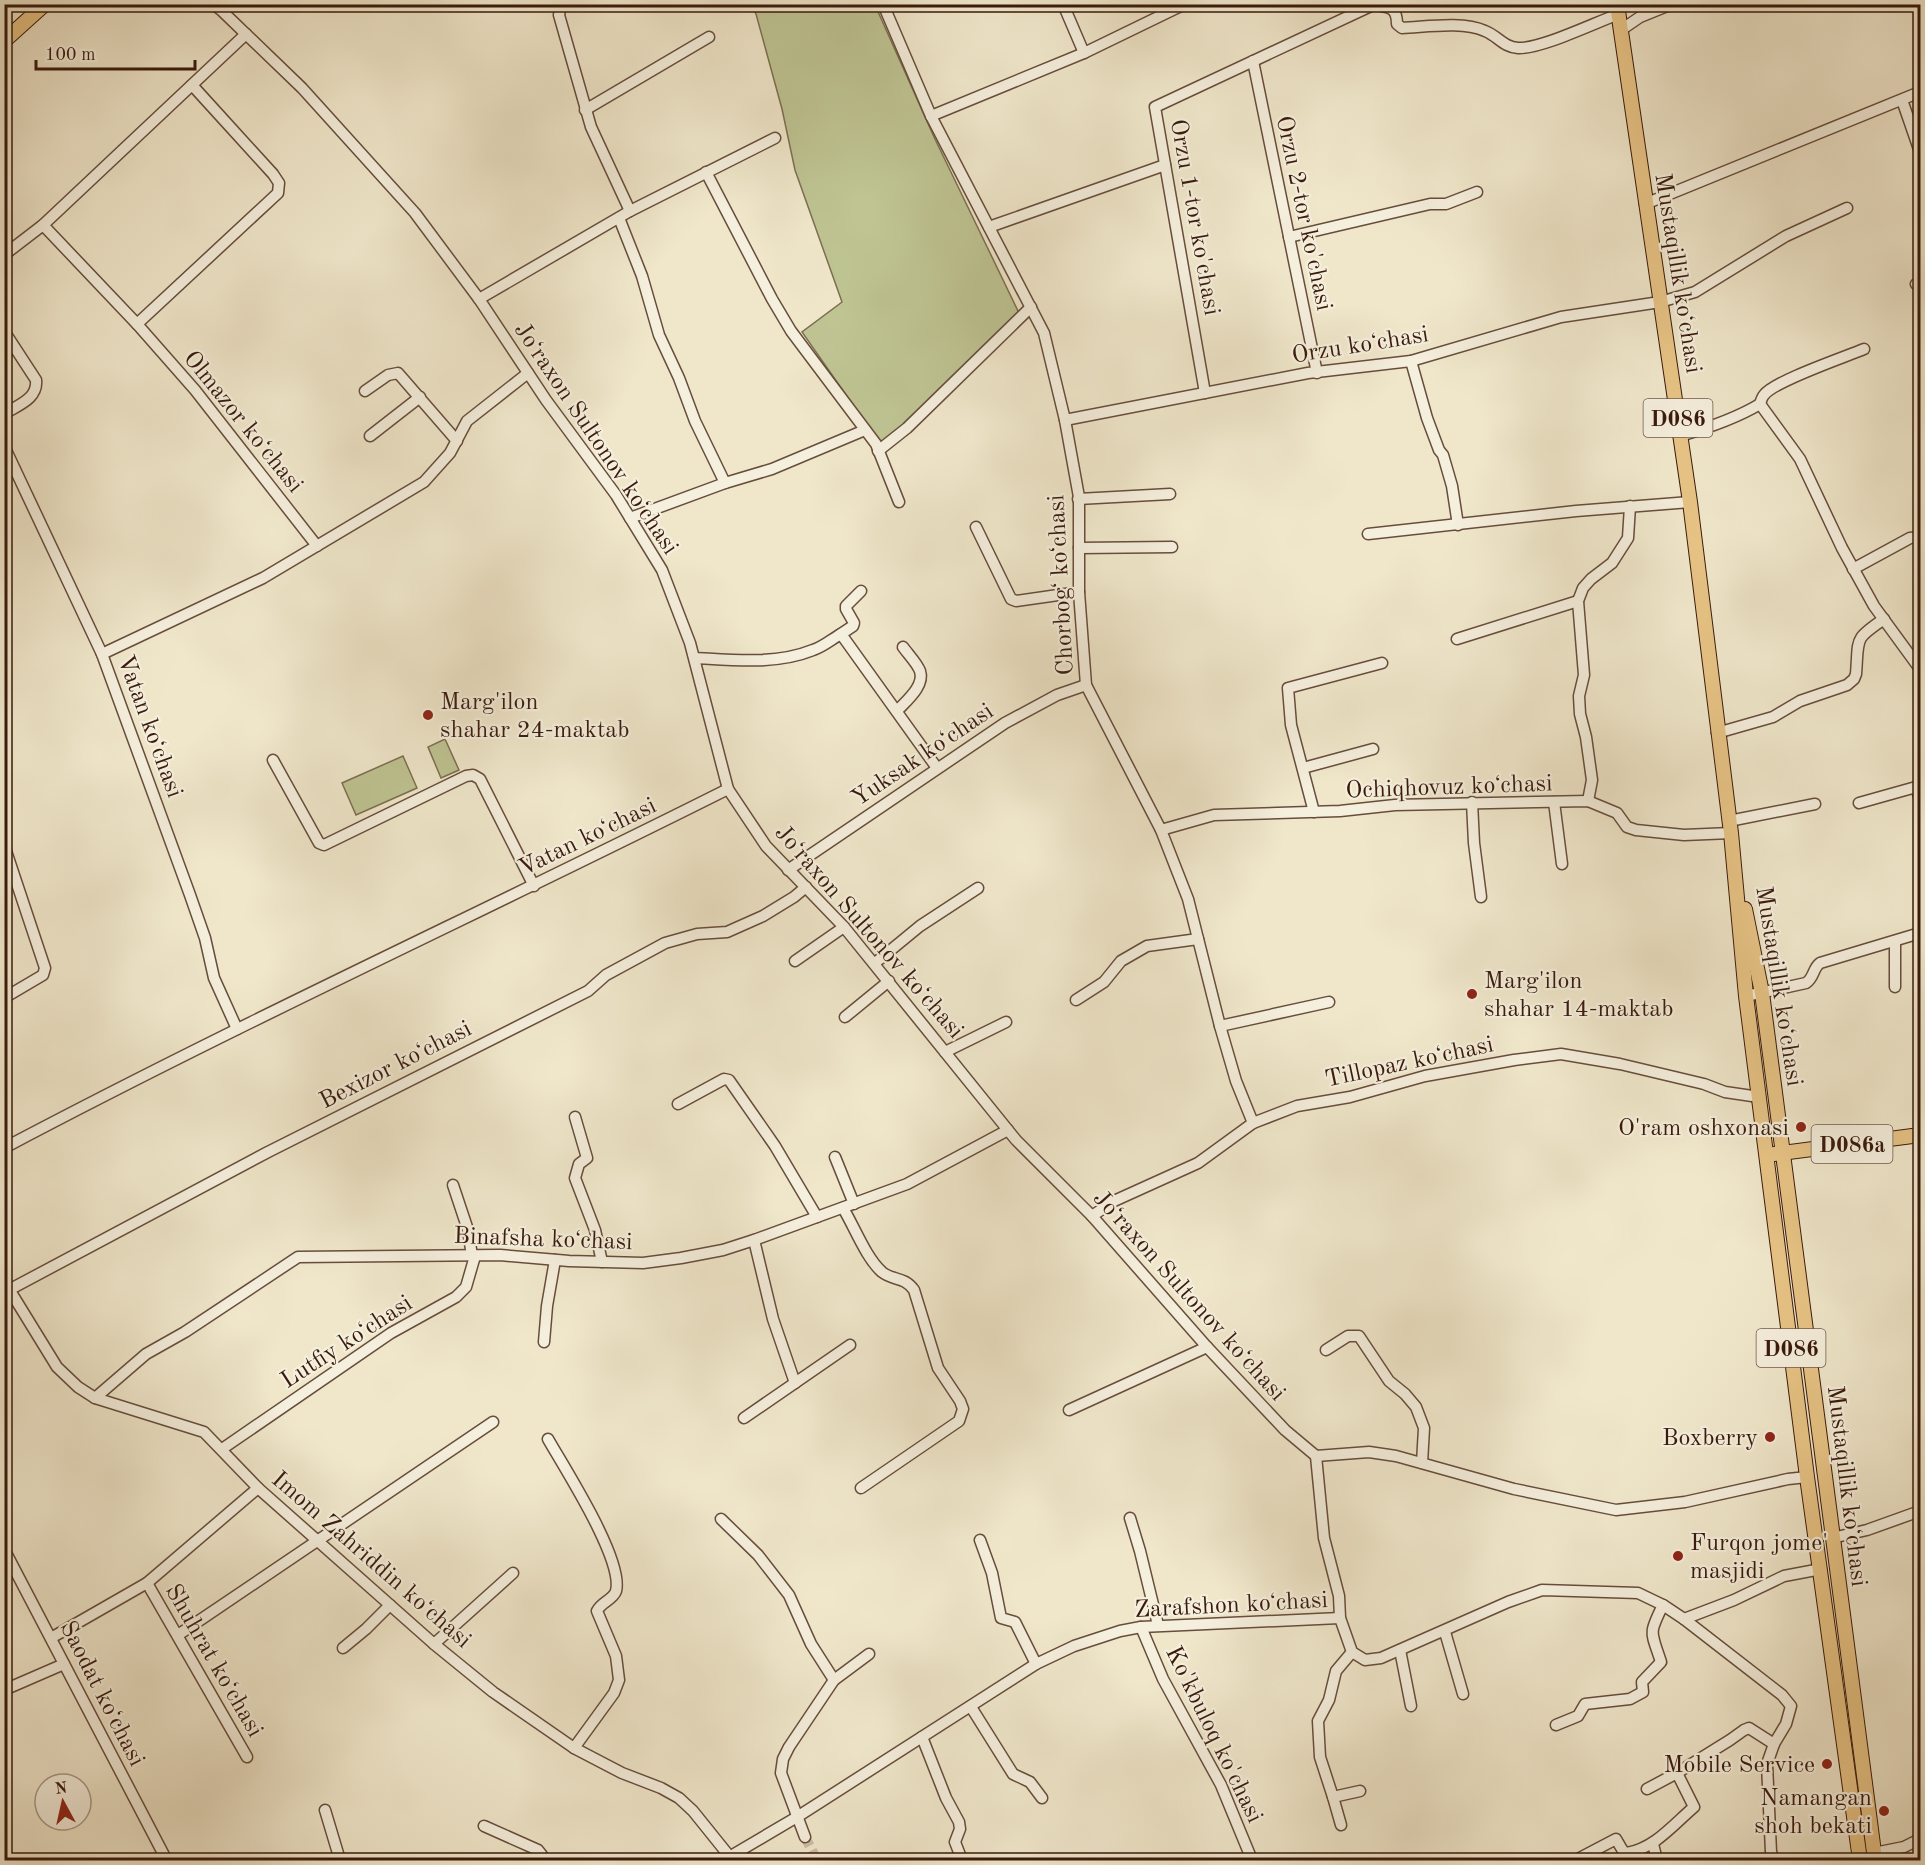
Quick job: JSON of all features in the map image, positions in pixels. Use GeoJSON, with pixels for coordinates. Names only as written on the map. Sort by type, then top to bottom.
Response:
{"type":"FeatureCollection","features":[{"type":"Feature","properties":{"kind":"main road"},"geometry":{"type":"LineString","coordinates":[[4,41],[45,4]]}},
{"type":"Feature","properties":{"kind":"main road","name":"Mustaqillik koʻchasi"},"geometry":{"type":"LineString","coordinates":[[1618,9],[1690,502],[1730,827],[1746,996],[1807,1478],[1860,1860]]}},
{"type":"Feature","properties":{"kind":"main road","name":"Mustaqillik koʻchasi"},"geometry":{"type":"LineString","coordinates":[[1730,827],[1762,993],[1875,1857]]}},
{"type":"Feature","properties":{"kind":"main road","name":"D086a"},"geometry":{"type":"LineString","coordinates":[[1767,1155],[1920,1135]]}},
{"type":"Feature","properties":{"kind":"street","name":"Joʻraxon Sultonov koʻchasi"},"geometry":{"type":"LineString","coordinates":[[213,4],[302,88],[415,213],[479,299],[528,373],[616,495],[662,570],[695,658],[728,789],[766,846],[844,927],[1008,1130],[1092,1216],[1207,1347],[1285,1430],[1316,1456]]}},
{"type":"Feature","properties":{"kind":"street"},"geometry":{"type":"LineString","coordinates":[[561,4],[559,15],[585,110],[600,149],[630,211]]}},
{"type":"Feature","properties":{"kind":"street","name":"Chorbogʻ koʻchasi"},"geometry":{"type":"LineString","coordinates":[[883,4],[931,116],[1044,333],[1065,420],[1078,499],[1079,592],[1086,685],[1161,830],[1188,899],[1220,1026],[1236,1081],[1253,1123]]}},
{"type":"Feature","properties":{"kind":"street"},"geometry":{"type":"LineString","coordinates":[[1063,4],[1084,53]]}},
{"type":"Feature","properties":{"kind":"street"},"geometry":{"type":"LineString","coordinates":[[931,116],[1084,53],[1168,8],[1185,4]]}},
{"type":"Feature","properties":{"kind":"street"},"geometry":{"type":"LineString","coordinates":[[1621,30],[1640,17],[1672,4]]}},
{"type":"Feature","properties":{"kind":"street"},"geometry":{"type":"LineString","coordinates":[[1372,5],[1393,9],[1397,14],[1397,24],[1402,28],[1457,26],[1485,31],[1505,45],[1519,48],[1543,44],[1618,9]]}},
{"type":"Feature","properties":{"kind":"street","name":"Orzu 1-tor ko'chasi"},"geometry":{"type":"LineString","coordinates":[[1205,393],[1155,107],[1372,5]]}},
{"type":"Feature","properties":{"kind":"street"},"geometry":{"type":"LineString","coordinates":[[4,255],[43,225],[246,34]]}},
{"type":"Feature","properties":{"kind":"street"},"geometry":{"type":"LineString","coordinates":[[585,110],[709,37]]}},
{"type":"Feature","properties":{"kind":"street","name":"Orzu 2-tor ko'chasi"},"geometry":{"type":"LineString","coordinates":[[1253,61],[1317,373]]}},
{"type":"Feature","properties":{"kind":"street"},"geometry":{"type":"LineString","coordinates":[[137,324],[278,193],[279,183],[273,174],[192,85]]}},
{"type":"Feature","properties":{"kind":"street"},"geometry":{"type":"LineString","coordinates":[[1645,204],[1920,92]]}},
{"type":"Feature","properties":{"kind":"street"},"geometry":{"type":"LineString","coordinates":[[1902,100],[1920,152]]}},
{"type":"Feature","properties":{"kind":"street"},"geometry":{"type":"LineString","coordinates":[[479,299],[630,211],[775,138]]}},
{"type":"Feature","properties":{"kind":"street"},"geometry":{"type":"LineString","coordinates":[[989,227],[1166,165]]}},
{"type":"Feature","properties":{"kind":"street"},"geometry":{"type":"LineString","coordinates":[[706,172],[791,331],[865,430],[878,451],[899,502]]}},
{"type":"Feature","properties":{"kind":"street"},"geometry":{"type":"LineString","coordinates":[[1289,237],[1430,204],[1446,204],[1477,192]]}},
{"type":"Feature","properties":{"kind":"street","name":"Orzu koʻchasi"},"geometry":{"type":"LineString","coordinates":[[1065,420],[1317,373],[1411,361],[1561,317],[1660,302],[1695,292],[1786,236],[1847,208]]}},
{"type":"Feature","properties":{"kind":"street"},"geometry":{"type":"LineString","coordinates":[[619,218],[642,276],[659,335],[679,378],[695,421],[725,483]]}},
{"type":"Feature","properties":{"kind":"street","name":"Olmazor koʻchasi"},"geometry":{"type":"LineString","coordinates":[[43,225],[137,324],[195,390],[317,546]]}},
{"type":"Feature","properties":{"kind":"street"},"geometry":{"type":"LineString","coordinates":[[878,451],[907,428],[1031,307]]}},
{"type":"Feature","properties":{"kind":"street"},"geometry":{"type":"LineString","coordinates":[[4,331],[36,380],[37,389],[33,396],[4,414]]}},
{"type":"Feature","properties":{"kind":"street"},"geometry":{"type":"LineString","coordinates":[[1680,436],[1714,426],[1760,404],[1764,395],[1771,389],[1821,365],[1864,349]]}},
{"type":"Feature","properties":{"kind":"street"},"geometry":{"type":"LineString","coordinates":[[1411,361],[1427,418],[1438,450],[1443,455],[1452,486],[1458,525]]}},
{"type":"Feature","properties":{"kind":"street"},"geometry":{"type":"LineString","coordinates":[[365,391],[396,372],[457,441]]}},
{"type":"Feature","properties":{"kind":"street"},"geometry":{"type":"LineString","coordinates":[[102,654],[263,578],[424,482],[450,453],[467,421],[528,373]]}},
{"type":"Feature","properties":{"kind":"street"},"geometry":{"type":"LineString","coordinates":[[370,436],[420,397]]}},
{"type":"Feature","properties":{"kind":"street"},"geometry":{"type":"LineString","coordinates":[[1760,404],[1800,459],[1874,606],[1920,669]]}},
{"type":"Feature","properties":{"kind":"street"},"geometry":{"type":"LineString","coordinates":[[630,518],[725,483],[772,469],[865,430]]}},
{"type":"Feature","properties":{"kind":"street","name":"Vatan koʻchasi"},"geometry":{"type":"LineString","coordinates":[[4,446],[102,654],[198,917],[214,978],[237,1029]]}},
{"type":"Feature","properties":{"kind":"street"},"geometry":{"type":"LineString","coordinates":[[1078,499],[1170,494]]}},
{"type":"Feature","properties":{"kind":"street"},"geometry":{"type":"LineString","coordinates":[[1368,534],[1630,506],[1690,502]]}},
{"type":"Feature","properties":{"kind":"street"},"geometry":{"type":"LineString","coordinates":[[1588,801],[1592,780],[1580,714],[1579,696],[1584,675],[1578,601],[1583,588],[1612,563],[1628,538],[1630,506]]}},
{"type":"Feature","properties":{"kind":"street"},"geometry":{"type":"LineString","coordinates":[[976,527],[1011,599],[1016,601],[1079,592]]}},
{"type":"Feature","properties":{"kind":"street"},"geometry":{"type":"LineString","coordinates":[[1853,568],[1910,538],[1920,537]]}},
{"type":"Feature","properties":{"kind":"street"},"geometry":{"type":"LineString","coordinates":[[1078,548],[1172,547]]}},
{"type":"Feature","properties":{"kind":"street"},"geometry":{"type":"LineString","coordinates":[[695,658],[759,661],[813,650],[853,626],[854,623],[846,606],[861,591]]}},
{"type":"Feature","properties":{"kind":"street"},"geometry":{"type":"LineString","coordinates":[[1456,639],[1578,601]]}},
{"type":"Feature","properties":{"kind":"street"},"geometry":{"type":"LineString","coordinates":[[1717,733],[1773,717],[1800,701],[1848,685],[1856,674],[1858,640],[1862,634],[1884,619]]}},
{"type":"Feature","properties":{"kind":"street"},"geometry":{"type":"LineString","coordinates":[[841,633],[937,768]]}},
{"type":"Feature","properties":{"kind":"street"},"geometry":{"type":"LineString","coordinates":[[897,711],[915,692],[920,680],[920,671],[903,647]]}},
{"type":"Feature","properties":{"kind":"street"},"geometry":{"type":"LineString","coordinates":[[1314,812],[1291,725],[1288,688],[1382,663]]}},
{"type":"Feature","properties":{"kind":"street","name":"Yuksak koʻchasi"},"geometry":{"type":"LineString","coordinates":[[788,870],[1005,723],[1057,695],[1086,685]]}},
{"type":"Feature","properties":{"kind":"street"},"geometry":{"type":"LineString","coordinates":[[1303,768],[1373,749]]}},
{"type":"Feature","properties":{"kind":"street"},"geometry":{"type":"LineString","coordinates":[[273,760],[319,843],[324,845],[466,776],[474,775],[480,779],[534,886]]}},
{"type":"Feature","properties":{"kind":"street"},"geometry":{"type":"LineString","coordinates":[[1859,803],[1916,787],[1920,800]]}},
{"type":"Feature","properties":{"kind":"street","name":"Vatan koʻchasi"},"geometry":{"type":"LineString","coordinates":[[4,1148],[237,1029],[534,886],[728,789]]}},
{"type":"Feature","properties":{"kind":"street","name":"Ochiqhovuz koʻchasi"},"geometry":{"type":"LineString","coordinates":[[1161,830],[1214,814],[1314,812],[1395,805],[1472,802],[1588,801],[1617,813],[1627,827],[1684,835],[1730,827],[1815,804]]}},
{"type":"Feature","properties":{"kind":"street"},"geometry":{"type":"LineString","coordinates":[[1472,802],[1474,843],[1481,897]]}},
{"type":"Feature","properties":{"kind":"street"},"geometry":{"type":"LineString","coordinates":[[1554,802],[1562,864]]}},
{"type":"Feature","properties":{"kind":"street"},"geometry":{"type":"LineString","coordinates":[[4,845],[45,968],[43,975],[4,998]]}},
{"type":"Feature","properties":{"kind":"street","name":"Bexizor koʻchasi"},"geometry":{"type":"LineString","coordinates":[[6,1289],[268,1152],[588,991],[606,975],[651,951],[681,938],[713,932],[727,932],[763,916],[806,887]]}},
{"type":"Feature","properties":{"kind":"street"},"geometry":{"type":"LineString","coordinates":[[874,963],[920,926],[978,888]]}},
{"type":"Feature","properties":{"kind":"street"},"geometry":{"type":"LineString","coordinates":[[795,962],[844,927]]}},
{"type":"Feature","properties":{"kind":"street"},"geometry":{"type":"LineString","coordinates":[[1746,996],[1806,983],[1820,963],[1920,933]]}},
{"type":"Feature","properties":{"kind":"street"},"geometry":{"type":"LineString","coordinates":[[1076,1000],[1104,982],[1121,961],[1147,946],[1198,939]]}},
{"type":"Feature","properties":{"kind":"street"},"geometry":{"type":"LineString","coordinates":[[1895,941],[1895,987]]}},
{"type":"Feature","properties":{"kind":"street"},"geometry":{"type":"LineString","coordinates":[[845,1017],[889,981]]}},
{"type":"Feature","properties":{"kind":"street"},"geometry":{"type":"LineString","coordinates":[[1220,1026],[1329,1002]]}},
{"type":"Feature","properties":{"kind":"street"},"geometry":{"type":"LineString","coordinates":[[945,1052],[1006,1022]]}},
{"type":"Feature","properties":{"kind":"street","name":"Tillopaz koʻchasi"},"geometry":{"type":"LineString","coordinates":[[1092,1216],[1114,1201],[1198,1163],[1253,1123],[1297,1106],[1350,1097],[1425,1076],[1514,1060],[1561,1054],[1620,1064],[1704,1084],[1725,1092],[1759,1097]]}},
{"type":"Feature","properties":{"kind":"street"},"geometry":{"type":"LineString","coordinates":[[678,1104],[724,1079],[729,1080],[775,1146],[817,1217]]}},
{"type":"Feature","properties":{"kind":"street"},"geometry":{"type":"LineString","coordinates":[[575,1117],[587,1158],[579,1164],[575,1178],[595,1230],[602,1262]]}},
{"type":"Feature","properties":{"kind":"street","name":"Binafsha koʻchasi"},"geometry":{"type":"LineString","coordinates":[[95,1398],[146,1354],[185,1332],[298,1257],[500,1255],[555,1260],[643,1263],[681,1258],[723,1250],[907,1184],[1008,1130]]}},
{"type":"Feature","properties":{"kind":"street"},"geometry":{"type":"LineString","coordinates":[[835,1157],[854,1204]]}},
{"type":"Feature","properties":{"kind":"street"},"geometry":{"type":"LineString","coordinates":[[453,1185],[474,1256]]}},
{"type":"Feature","properties":{"kind":"street"},"geometry":{"type":"LineString","coordinates":[[843,1208],[878,1268],[887,1275],[908,1282],[914,1290],[938,1368],[963,1409],[959,1421],[861,1488]]}},
{"type":"Feature","properties":{"kind":"street"},"geometry":{"type":"LineString","coordinates":[[753,1240],[773,1319],[795,1383]]}},
{"type":"Feature","properties":{"kind":"street","name":"Lutfiy koʻchasi"},"geometry":{"type":"LineString","coordinates":[[222,1449],[391,1333],[456,1297],[466,1287],[474,1256]]}},
{"type":"Feature","properties":{"kind":"street"},"geometry":{"type":"LineString","coordinates":[[544,1342],[547,1306],[555,1260]]}},
{"type":"Feature","properties":{"kind":"street","name":"Imom Zahriddin koʻchasi"},"geometry":{"type":"LineString","coordinates":[[6,1289],[57,1367],[78,1387],[95,1398],[204,1432],[258,1488],[434,1644],[494,1692],[574,1748],[622,1773],[661,1788],[679,1798],[693,1811],[727,1858]]}},
{"type":"Feature","properties":{"kind":"street"},"geometry":{"type":"LineString","coordinates":[[1326,1350],[1348,1336],[1359,1336],[1389,1382],[1405,1394],[1416,1407],[1424,1428],[1422,1463]]}},
{"type":"Feature","properties":{"kind":"street"},"geometry":{"type":"LineString","coordinates":[[744,1418],[850,1345]]}},
{"type":"Feature","properties":{"kind":"street"},"geometry":{"type":"LineString","coordinates":[[1069,1410],[1207,1347]]}},
{"type":"Feature","properties":{"kind":"street"},"geometry":{"type":"LineString","coordinates":[[178,1635],[493,1422]]}},
{"type":"Feature","properties":{"kind":"street"},"geometry":{"type":"LineString","coordinates":[[548,1439],[602,1535],[611,1557],[616,1587],[614,1595],[600,1605],[597,1611],[618,1665],[617,1687],[574,1748]]}},
{"type":"Feature","properties":{"kind":"street"},"geometry":{"type":"LineString","coordinates":[[1340,1618],[1339,1596],[1324,1538],[1316,1456],[1369,1452],[1396,1456],[1514,1489],[1616,1510],[1685,1502],[1788,1479],[1807,1478]]}},
{"type":"Feature","properties":{"kind":"street"},"geometry":{"type":"LineString","coordinates":[[51,1638],[147,1583],[258,1488]]}},
{"type":"Feature","properties":{"kind":"street"},"geometry":{"type":"LineString","coordinates":[[1832,1538],[1868,1530],[1920,1511]]}},
{"type":"Feature","properties":{"kind":"street"},"geometry":{"type":"LineString","coordinates":[[721,1518],[758,1555],[789,1595],[811,1644],[834,1680]]}},
{"type":"Feature","properties":{"kind":"street"},"geometry":{"type":"LineString","coordinates":[[1130,1518],[1158,1625]]}},
{"type":"Feature","properties":{"kind":"street"},"geometry":{"type":"LineString","coordinates":[[980,1540],[992,1573],[1001,1618],[1015,1622],[1036,1664]]}},
{"type":"Feature","properties":{"kind":"street","name":"Saodat koʻchasi"},"geometry":{"type":"LineString","coordinates":[[4,1549],[165,1857]]}},
{"type":"Feature","properties":{"kind":"street"},"geometry":{"type":"LineString","coordinates":[[1684,1619],[1734,1600],[1784,1576],[1821,1569]]}},
{"type":"Feature","properties":{"kind":"street"},"geometry":{"type":"LineString","coordinates":[[434,1644],[513,1573]]}},
{"type":"Feature","properties":{"kind":"street","name":"Shuhrat koʻchasi"},"geometry":{"type":"LineString","coordinates":[[147,1583],[247,1757]]}},
{"type":"Feature","properties":{"kind":"street"},"geometry":{"type":"LineString","coordinates":[[1341,1826],[1320,1757],[1318,1721],[1329,1700],[1335,1671],[1352,1652],[1365,1660],[1382,1658],[1508,1602],[1542,1590],[1629,1592],[1638,1593],[1663,1605],[1684,1619],[1782,1695],[1791,1706],[1786,1724],[1774,1744],[1767,1764],[1771,1852],[1774,1860]]}},
{"type":"Feature","properties":{"kind":"street"},"geometry":{"type":"LineString","coordinates":[[343,1648],[390,1605]]}},
{"type":"Feature","properties":{"kind":"street"},"geometry":{"type":"LineString","coordinates":[[1556,1725],[1578,1716],[1585,1704],[1632,1699],[1642,1692],[1642,1682],[1661,1662],[1654,1646],[1652,1628],[1663,1605]]}},
{"type":"Feature","properties":{"kind":"street","name":"Zarafshon koʻchasi"},"geometry":{"type":"LineString","coordinates":[[727,1858],[797,1817],[1036,1664],[1074,1646],[1120,1631],[1158,1625],[1340,1618],[1352,1652]]}},
{"type":"Feature","properties":{"kind":"street","name":"Ko'kbuloq ko'chasi"},"geometry":{"type":"LineString","coordinates":[[1141,1627],[1163,1679],[1221,1785],[1252,1860]]}},
{"type":"Feature","properties":{"kind":"street"},"geometry":{"type":"LineString","coordinates":[[1444,1632],[1463,1694]]}},
{"type":"Feature","properties":{"kind":"street"},"geometry":{"type":"LineString","coordinates":[[1400,1650],[1411,1706]]}},
{"type":"Feature","properties":{"kind":"street"},"geometry":{"type":"LineString","coordinates":[[805,1837],[783,1781],[781,1767],[789,1747],[834,1680],[869,1654]]}},
{"type":"Feature","properties":{"kind":"street"},"geometry":{"type":"LineString","coordinates":[[4,1690],[64,1664]]}},
{"type":"Feature","properties":{"kind":"street"},"geometry":{"type":"LineString","coordinates":[[971,1707],[1013,1774],[1030,1782],[1042,1798]]}},
{"type":"Feature","properties":{"kind":"street"},"geometry":{"type":"LineString","coordinates":[[1647,1789],[1749,1728],[1774,1744]]}},
{"type":"Feature","properties":{"kind":"street"},"geometry":{"type":"LineString","coordinates":[[922,1737],[946,1798],[959,1822],[960,1829],[954,1842],[962,1860]]}},
{"type":"Feature","properties":{"kind":"street"},"geometry":{"type":"LineString","coordinates":[[1576,1860],[1616,1839],[1623,1851],[1627,1853],[1653,1844],[1694,1807],[1677,1773]]}},
{"type":"Feature","properties":{"kind":"street"},"geometry":{"type":"LineString","coordinates":[[1333,1797],[1360,1791]]}},
{"type":"Feature","properties":{"kind":"street"},"geometry":{"type":"LineString","coordinates":[[325,1810],[340,1860]]}},
{"type":"Feature","properties":{"kind":"street"},"geometry":{"type":"LineString","coordinates":[[484,1826],[538,1850],[542,1855],[542,1860]]}},
{"type":"Feature","properties":{"kind":"street"},"geometry":{"type":"LineString","coordinates":[[1875,1857],[1920,1839]]}},
{"type":"Feature","properties":{"kind":"street"},"geometry":{"type":"LineString","coordinates":[[1653,1844],[1657,1860]]}},
{"type":"Feature","properties":{"kind":"green space"},"geometry":{"type":"Polygon","coordinates":[[[751,5],[875,5],[934,137],[1019,313],[964,370],[881,445],[802,332],[842,302],[795,170],[782,109],[756,14],[751,5]]]}},
{"type":"Feature","properties":{"kind":"green space"},"geometry":{"type":"Polygon","coordinates":[[[445,739],[459,770],[441,778],[428,747],[445,739]]]}},
{"type":"Feature","properties":{"kind":"green space"},"geometry":{"type":"Polygon","coordinates":[[[403,756],[417,788],[356,815],[342,783],[403,756]]]}},
{"type":"Feature","properties":{"kind":"tunnel"},"geometry":{"type":"LineString","coordinates":[[805,1837],[817,1860]]}},
{"type":"Feature","properties":{"kind":"place","name":"Marg'ilon shahar 24-maktab"},"geometry":{"type":"Point","coordinates":[428,715]}},
{"type":"Feature","properties":{"kind":"place","name":"Marg'ilon shahar 14-maktab"},"geometry":{"type":"Point","coordinates":[1472,994]}},
{"type":"Feature","properties":{"kind":"place","name":"O'ram oshxonasi"},"geometry":{"type":"Point","coordinates":[1801,1127]}},
{"type":"Feature","properties":{"kind":"place","name":"Boxberry"},"geometry":{"type":"Point","coordinates":[1770,1437]}},
{"type":"Feature","properties":{"kind":"place","name":"Furqon jome' masjidi"},"geometry":{"type":"Point","coordinates":[1678,1556]}},
{"type":"Feature","properties":{"kind":"place","name":"Mobile Service"},"geometry":{"type":"Point","coordinates":[1827,1764]}},
{"type":"Feature","properties":{"kind":"place","name":"Namangan shoh bekati"},"geometry":{"type":"Point","coordinates":[1884,1811]}}]}
